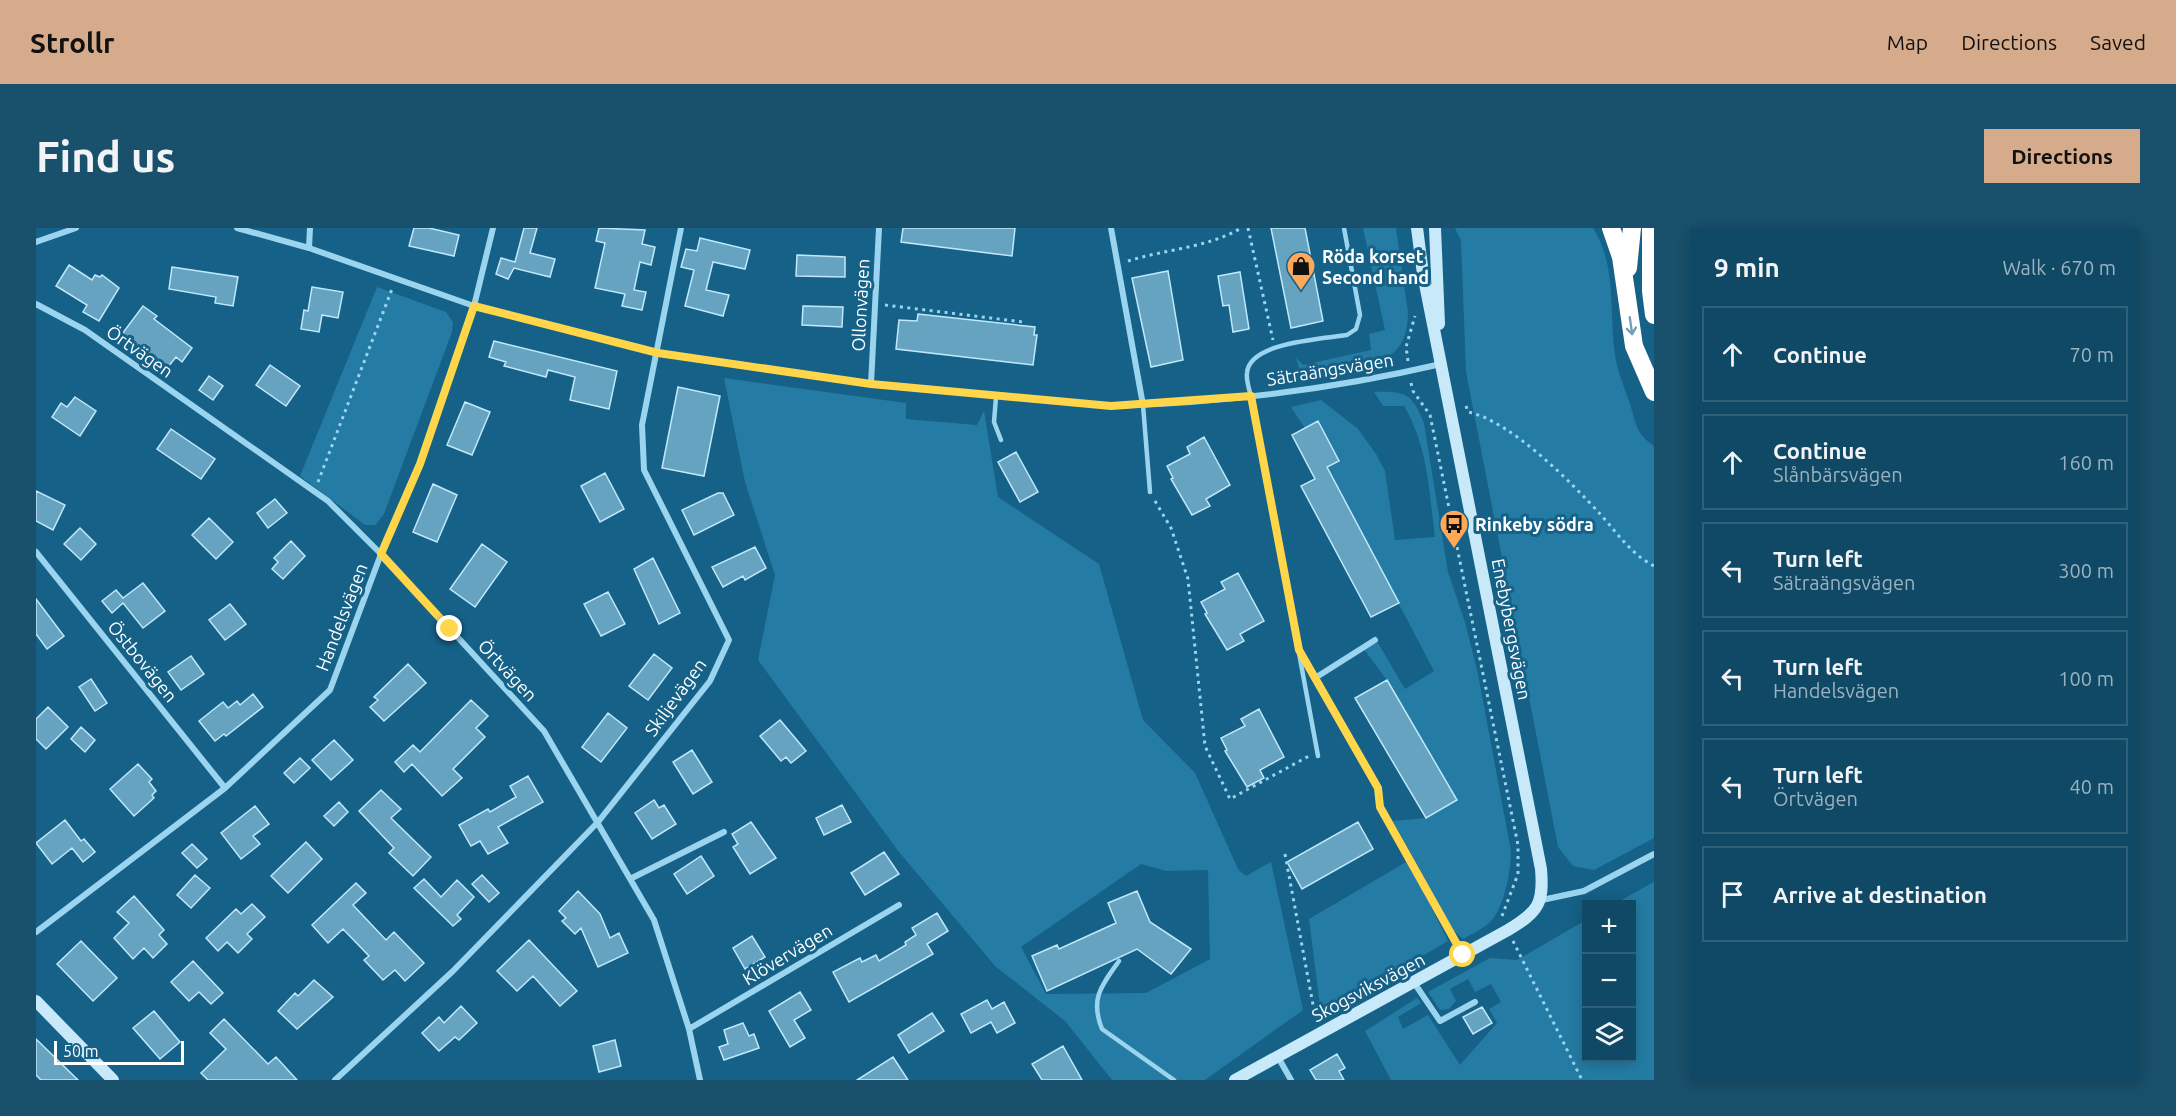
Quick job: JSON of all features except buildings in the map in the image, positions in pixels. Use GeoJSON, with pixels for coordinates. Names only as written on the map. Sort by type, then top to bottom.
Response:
{"type":"FeatureCollection","features":[{"type":"Feature","properties":{"kind":"highway"},"geometry":{"type":"LineString","coordinates":[[1611,228],[1621,257],[1634,346],[1654,392]]}},
{"type":"Feature","properties":{"kind":"highway"},"geometry":{"type":"LineString","coordinates":[[1626,296],[1632,228]]}},
{"type":"Feature","properties":{"kind":"highway"},"geometry":{"type":"LineString","coordinates":[[1651,228],[1651,291],[1654,315]]}},
{"type":"Feature","properties":{"kind":"street"},"geometry":{"type":"LineString","coordinates":[[36,242],[76,228]]}},
{"type":"Feature","properties":{"kind":"street","name":"Sätraängsvägen"},"geometry":{"type":"LineString","coordinates":[[237,228],[309,248],[474,306],[658,353],[871,384],[1111,406],[1143,405],[1251,396],[1410,372],[1441,364]]}},
{"type":"Feature","properties":{"kind":"street"},"geometry":{"type":"LineString","coordinates":[[309,248],[310,228]]}},
{"type":"Feature","properties":{"kind":"street","name":"Handelsvägen"},"geometry":{"type":"LineString","coordinates":[[36,932],[225,789],[330,690],[381,554],[420,464],[474,306],[493,228]]}},
{"type":"Feature","properties":{"kind":"street","name":"Skiljevägen"},"geometry":{"type":"LineString","coordinates":[[335,1080],[453,971],[598,822],[710,681],[729,640],[644,470],[642,425],[681,228]]}},
{"type":"Feature","properties":{"kind":"street","name":"Ollonvägen"},"geometry":{"type":"LineString","coordinates":[[871,384],[879,228]]}},
{"type":"Feature","properties":{"kind":"street"},"geometry":{"type":"LineString","coordinates":[[1111,228],[1143,405]]}},
{"type":"Feature","properties":{"kind":"street","name":"Enebybergsvägen"},"geometry":{"type":"LineString","coordinates":[[1417,228],[1448,403],[1541,869],[1542,900]]}},
{"type":"Feature","properties":{"kind":"street"},"geometry":{"type":"LineString","coordinates":[[1435,234],[1441,228]]}},
{"type":"Feature","properties":{"kind":"street","name":"Enebybergsvägen"},"geometry":{"type":"LineString","coordinates":[[1435,234],[1441,364]]}},
{"type":"Feature","properties":{"kind":"street","name":"Örtvägen"},"geometry":{"type":"LineString","coordinates":[[36,304],[85,330],[328,501],[381,554],[544,731],[654,920],[689,1029],[700,1080]]}},
{"type":"Feature","properties":{"kind":"street"},"geometry":{"type":"LineString","coordinates":[[1251,396],[1299,650],[1378,788]]}},
{"type":"Feature","properties":{"kind":"street","name":"Östbovägen"},"geometry":{"type":"LineString","coordinates":[[36,552],[225,789]]}},
{"type":"Feature","properties":{"kind":"street"},"geometry":{"type":"LineString","coordinates":[[1314,678],[1375,640]]}},
{"type":"Feature","properties":{"kind":"street"},"geometry":{"type":"LineString","coordinates":[[630,879],[724,832]]}},
{"type":"Feature","properties":{"kind":"street"},"geometry":{"type":"LineString","coordinates":[[1542,900],[1584,891],[1654,854]]}},
{"type":"Feature","properties":{"kind":"street","name":"Skogsviksvägen"},"geometry":{"type":"LineString","coordinates":[[1235,1080],[1415,984],[1508,930],[1529,917],[1542,900]]}},
{"type":"Feature","properties":{"kind":"street","name":"Klövervägen"},"geometry":{"type":"LineString","coordinates":[[689,1029],[899,905]]}},
{"type":"Feature","properties":{"kind":"street"},"geometry":{"type":"LineString","coordinates":[[1415,984],[1440,1021],[1475,1002]]}},
{"type":"Feature","properties":{"kind":"street"},"geometry":{"type":"LineString","coordinates":[[36,1001],[113,1080]]}},
{"type":"Feature","properties":{"kind":"street"},"geometry":{"type":"LineString","coordinates":[[1277,1056],[1291,1080]]}},
{"type":"Feature","properties":{"kind":"lane"},"geometry":{"type":"LineString","coordinates":[[1251,396],[1246,372],[1252,359],[1266,349],[1347,335],[1356,329],[1359,315],[1344,228]]}},
{"type":"Feature","properties":{"kind":"lane"},"geometry":{"type":"LineString","coordinates":[[996,397],[994,422],[1001,440]]}},
{"type":"Feature","properties":{"kind":"lane"},"geometry":{"type":"LineString","coordinates":[[1143,405],[1150,492]]}},
{"type":"Feature","properties":{"kind":"lane"},"geometry":{"type":"LineString","coordinates":[[1299,650],[1318,754]]}},
{"type":"Feature","properties":{"kind":"lane"},"geometry":{"type":"LineString","coordinates":[[1119,962],[1096,999],[1096,1016],[1102,1029],[1174,1080]]}},
{"type":"Feature","properties":{"kind":"path"},"geometry":{"type":"LineString","coordinates":[[1118,265],[1241,228]]}},
{"type":"Feature","properties":{"kind":"path"},"geometry":{"type":"LineString","coordinates":[[1248,228],[1275,347]]}},
{"type":"Feature","properties":{"kind":"path"},"geometry":{"type":"LineString","coordinates":[[315,492],[396,278]]}},
{"type":"Feature","properties":{"kind":"path"},"geometry":{"type":"LineString","coordinates":[[875,303],[1023,322]]}},
{"type":"Feature","properties":{"kind":"path"},"geometry":{"type":"LineString","coordinates":[[1414,307],[1416,318],[1406,347],[1413,391],[1430,415],[1518,845],[1518,874],[1501,915],[1582,1080]]}},
{"type":"Feature","properties":{"kind":"path"},"geometry":{"type":"LineString","coordinates":[[1424,406],[1464,400],[1468,412],[1483,415],[1532,448],[1591,504],[1636,556],[1654,566]]}},
{"type":"Feature","properties":{"kind":"path"},"geometry":{"type":"LineString","coordinates":[[1150,492],[1171,528],[1188,579],[1205,746],[1230,799],[1318,754]]}},
{"type":"Feature","properties":{"kind":"path"},"geometry":{"type":"LineString","coordinates":[[1378,788],[1380,807],[1463,955]]}},
{"type":"Feature","properties":{"kind":"path"},"geometry":{"type":"LineString","coordinates":[[1285,854],[1316,1022],[1307,1027]]}},
{"type":"Feature","properties":{"kind":"shaded area"},"geometry":{"type":"Polygon","coordinates":[[[1363,228],[1396,228],[1408,312],[1402,343],[1389,356],[1300,371],[1296,358],[1303,365],[1371,350],[1369,334],[1385,330],[1363,228]]]}},
{"type":"Feature","properties":{"kind":"shaded area"},"geometry":{"type":"Polygon","coordinates":[[[1455,228],[1593,228],[1601,242],[1609,273],[1617,367],[1638,428],[1648,442],[1654,446],[1654,838],[1594,870],[1573,866],[1558,847],[1466,372],[1461,241],[1455,228]]]}},
{"type":"Feature","properties":{"kind":"shaded area"},"geometry":{"type":"Polygon","coordinates":[[[377,287],[446,312],[453,322],[452,332],[384,514],[375,525],[365,525],[300,476],[377,287]]]}},
{"type":"Feature","properties":{"kind":"shaded area"},"geometry":{"type":"Polygon","coordinates":[[[724,378],[906,403],[906,419],[977,425],[984,411],[998,497],[1099,564],[1143,720],[1195,773],[1238,869],[1246,876],[1271,862],[1303,1010],[1205,1080],[1112,1080],[1065,1021],[995,966],[899,852],[758,660],[775,575],[745,482],[724,378]],[[1141,864],[1021,947],[1046,994],[1146,993],[1210,959],[1208,870],[1166,871],[1141,864]]]}},
{"type":"Feature","properties":{"kind":"shaded area"},"geometry":{"type":"Polygon","coordinates":[[[1374,392],[1393,392],[1406,396],[1415,405],[1424,423],[1448,572],[1465,622],[1478,674],[1511,851],[1508,879],[1494,918],[1463,939],[1454,931],[1393,821],[1426,818],[1457,799],[1387,680],[1363,648],[1378,643],[1405,689],[1434,671],[1327,467],[1339,461],[1305,428],[1291,407],[1321,400],[1358,429],[1385,471],[1395,540],[1435,537],[1423,453],[1412,421],[1404,406],[1383,406],[1374,392]]]}},
{"type":"Feature","properties":{"kind":"shaded area"},"geometry":{"type":"Polygon","coordinates":[[[1408,861],[1448,941],[1321,1015],[1309,919],[1408,861]]]}},
{"type":"Feature","properties":{"kind":"shaded area"},"geometry":{"type":"Polygon","coordinates":[[[1654,882],[1654,1080],[1391,1080],[1365,1031],[1417,998],[1421,1003],[1398,1017],[1403,1029],[1428,1015],[1460,1065],[1497,1023],[1489,1009],[1501,1002],[1491,984],[1475,992],[1468,979],[1450,989],[1456,1001],[1449,1009],[1440,1010],[1428,992],[1490,958],[1517,960],[1582,922],[1582,1062],[1636,1062],[1636,900],[1621,900],[1654,882]]]}},
{"type":"Feature","properties":{"kind":"place","name":"Röda korset Second hand"},"geometry":{"type":"Point","coordinates":[1301,292]}},
{"type":"Feature","properties":{"kind":"place","name":"Rinkeby södra"},"geometry":{"type":"Point","coordinates":[1454,550]}},
{"type":"Feature","properties":{"kind":"route"},"geometry":{"type":"LineString","coordinates":[[450,629],[381,554],[420,464],[474,306],[658,353],[871,384],[1111,406],[1222,400],[1251,396],[1299,650],[1378,788],[1380,807],[1463,955]]}}]}
